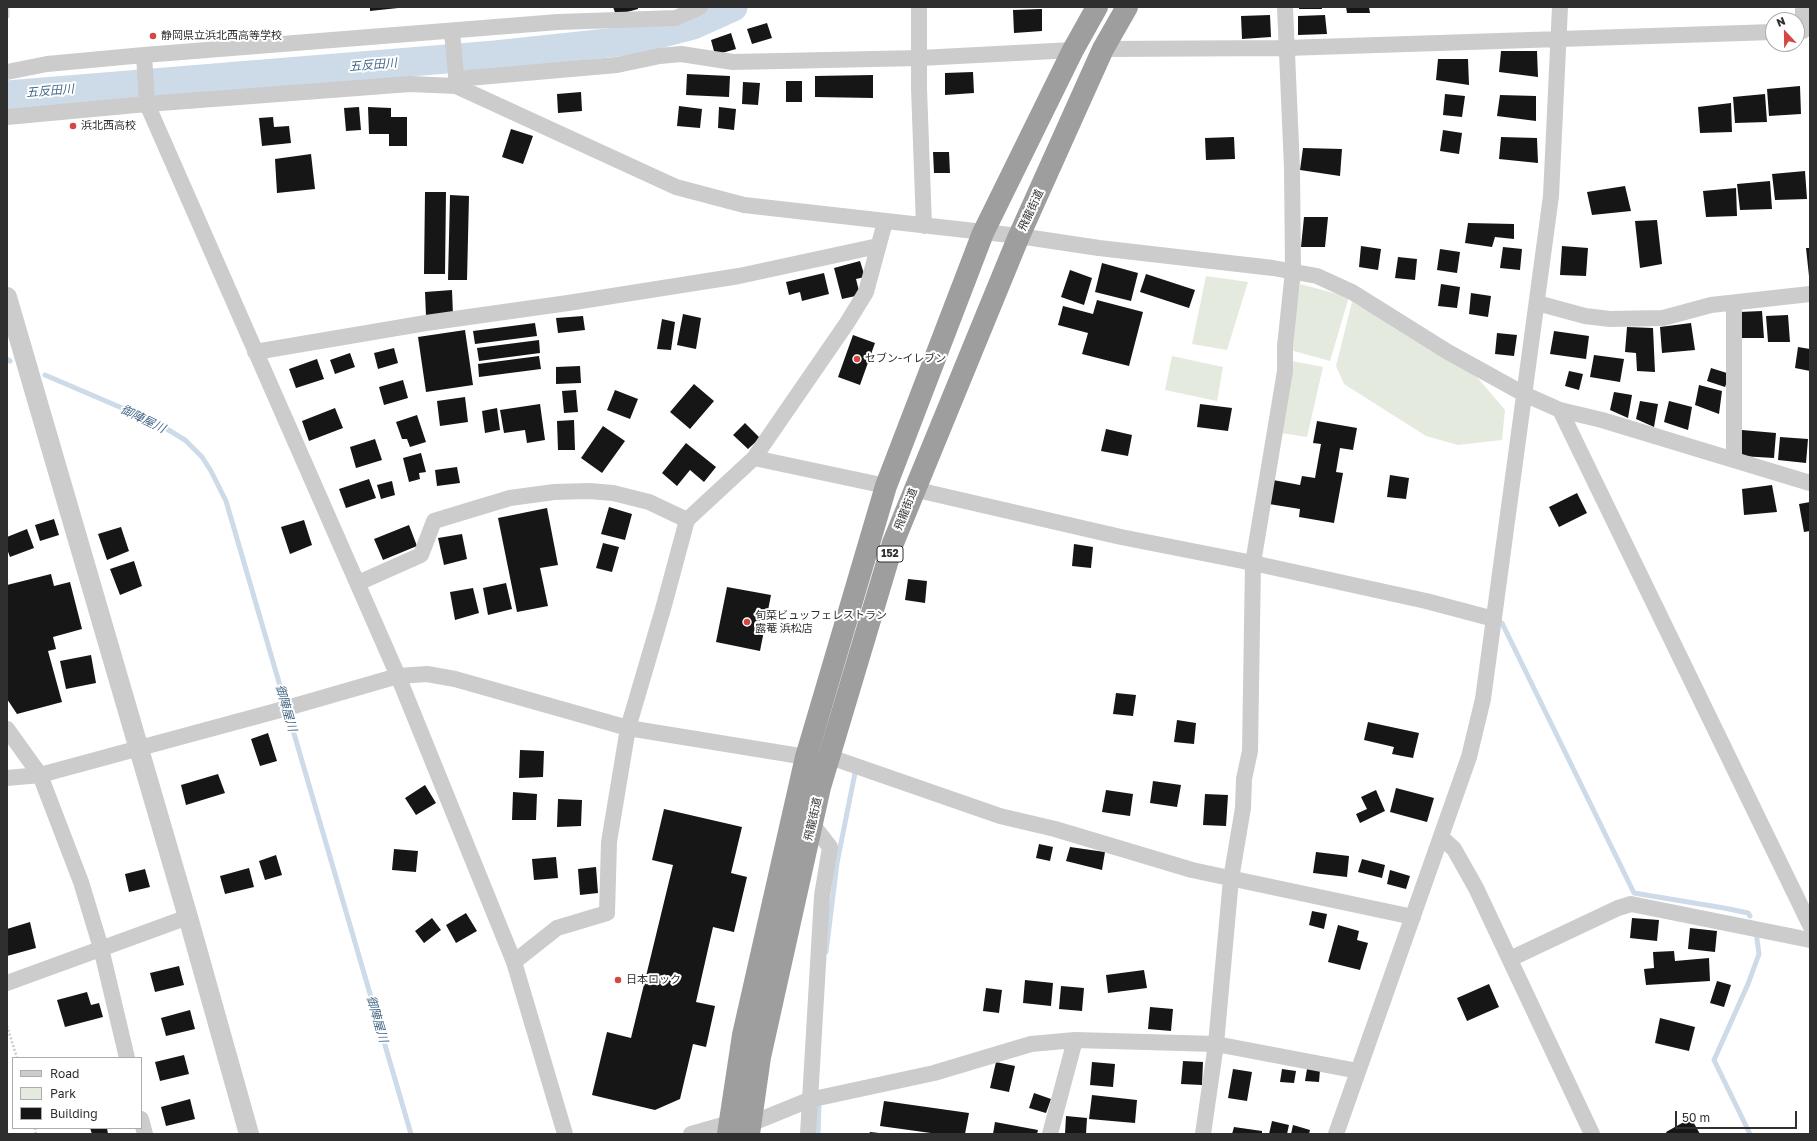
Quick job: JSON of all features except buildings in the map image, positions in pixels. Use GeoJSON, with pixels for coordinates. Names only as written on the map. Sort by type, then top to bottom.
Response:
{"type":"FeatureCollection","features":[{"type":"Feature","properties":{"kind":"highway","name":"飛龍街道"},"geometry":{"type":"LineString","coordinates":[[739,1129],[743,1035],[806,758],[886,486],[983,233],[1073,50],[1097,7]]}},
{"type":"Feature","properties":{"kind":"highway","name":"飛龍街道"},"geometry":{"type":"LineString","coordinates":[[739,1129],[760,1057],[820,787],[893,543],[913,489],[1019,236],[1103,49],[1127,7]]}},
{"type":"Feature","properties":{"kind":"street"},"geometry":{"type":"LineString","coordinates":[[7,72],[46,64],[144,61],[452,38],[556,14],[676,18],[700,7]]}},
{"type":"Feature","properties":{"kind":"street"},"geometry":{"type":"LineString","coordinates":[[919,7],[919,88],[924,226]]}},
{"type":"Feature","properties":{"kind":"street"},"geometry":{"type":"LineString","coordinates":[[1202,1134],[1216,1044],[1231,879],[1243,808],[1244,779],[1250,751],[1252,563],[1285,371],[1285,346],[1293,271],[1292,168],[1285,7]]}},
{"type":"Feature","properties":{"kind":"street"},"geometry":{"type":"LineString","coordinates":[[1336,1134],[1469,757],[1483,700],[1552,196],[1560,40],[1560,7]]}},
{"type":"Feature","properties":{"kind":"street"},"geometry":{"type":"LineString","coordinates":[[1103,49],[1286,48],[1765,32]]}},
{"type":"Feature","properties":{"kind":"street"},"geometry":{"type":"LineString","coordinates":[[452,38],[456,80]]}},
{"type":"Feature","properties":{"kind":"street"},"geometry":{"type":"LineString","coordinates":[[7,117],[147,100],[410,84],[617,65],[660,56],[681,54],[734,62],[920,58],[1073,50]]}},
{"type":"Feature","properties":{"kind":"street"},"geometry":{"type":"LineString","coordinates":[[144,61],[147,100],[254,352],[358,583],[398,676],[514,962],[565,1134]]}},
{"type":"Feature","properties":{"kind":"street"},"geometry":{"type":"LineString","coordinates":[[456,80],[676,186],[744,205],[1019,236],[1293,271],[1317,276],[1352,292],[1448,352],[1524,394],[1560,410],[1602,420],[1810,484]]}},
{"type":"Feature","properties":{"kind":"street"},"geometry":{"type":"LineString","coordinates":[[514,962],[557,928],[607,913],[609,842],[628,728],[687,520],[754,458],[847,323],[866,292],[885,222]]}},
{"type":"Feature","properties":{"kind":"street"},"geometry":{"type":"LineString","coordinates":[[254,352],[426,323],[568,303],[739,276],[878,246]]}},
{"type":"Feature","properties":{"kind":"street"},"geometry":{"type":"LineString","coordinates":[[1537,303],[1585,316],[1610,319],[1663,318],[1711,305],[1734,304],[1810,294]]}},
{"type":"Feature","properties":{"kind":"street"},"geometry":{"type":"LineString","coordinates":[[7,297],[188,917],[249,1134]]}},
{"type":"Feature","properties":{"kind":"street"},"geometry":{"type":"LineString","coordinates":[[1734,304],[1734,460]]}},
{"type":"Feature","properties":{"kind":"street"},"geometry":{"type":"LineString","coordinates":[[1560,410],[1810,924]]}},
{"type":"Feature","properties":{"kind":"street"},"geometry":{"type":"LineString","coordinates":[[754,458],[886,486]]}},
{"type":"Feature","properties":{"kind":"street"},"geometry":{"type":"LineString","coordinates":[[913,489],[1121,537],[1252,563],[1426,601],[1494,619]]}},
{"type":"Feature","properties":{"kind":"street"},"geometry":{"type":"LineString","coordinates":[[358,583],[421,554],[434,522],[510,498],[554,492],[589,491],[613,493],[649,502],[687,520]]}},
{"type":"Feature","properties":{"kind":"street"},"geometry":{"type":"LineString","coordinates":[[7,778],[40,775],[285,709],[398,676],[427,674],[455,680],[628,728],[806,758]]}},
{"type":"Feature","properties":{"kind":"street"},"geometry":{"type":"LineString","coordinates":[[7,729],[40,775],[81,882],[101,948],[127,1057]]}},
{"type":"Feature","properties":{"kind":"street"},"geometry":{"type":"LineString","coordinates":[[830,757],[1000,816],[1231,879],[1286,889],[1413,918]]}},
{"type":"Feature","properties":{"kind":"street"},"geometry":{"type":"LineString","coordinates":[[808,1134],[822,896],[830,847],[812,824]]}},
{"type":"Feature","properties":{"kind":"street"},"geometry":{"type":"LineString","coordinates":[[1441,836],[1454,849],[1461,862],[1510,959],[1592,1134]]}},
{"type":"Feature","properties":{"kind":"street"},"geometry":{"type":"LineString","coordinates":[[1510,959],[1618,908],[1631,904],[1810,940]]}},
{"type":"Feature","properties":{"kind":"street"},"geometry":{"type":"LineString","coordinates":[[7,983],[188,917]]}},
{"type":"Feature","properties":{"kind":"street"},"geometry":{"type":"LineString","coordinates":[[691,1134],[739,1129],[809,1100],[934,1073],[1031,1044],[1075,1040],[1216,1044],[1358,1070]]}},
{"type":"Feature","properties":{"kind":"street"},"geometry":{"type":"LineString","coordinates":[[1050,1134],[1075,1040]]}},
{"type":"Feature","properties":{"kind":"street"},"geometry":{"type":"LineString","coordinates":[[142,1124],[144,1134]]}},
{"type":"Feature","properties":{"kind":"path"},"geometry":{"type":"LineString","coordinates":[[7,1026],[17,1057]]}},
{"type":"Feature","properties":{"kind":"green space"},"geometry":{"type":"Polygon","coordinates":[[[1206,276],[1248,282],[1227,350],[1192,344],[1206,276]]]}},
{"type":"Feature","properties":{"kind":"green space"},"geometry":{"type":"Polygon","coordinates":[[[1300,284],[1349,297],[1330,361],[1290,350],[1300,284]]]}},
{"type":"Feature","properties":{"kind":"green space"},"geometry":{"type":"Polygon","coordinates":[[[1352,302],[1392,324],[1477,377],[1505,410],[1502,440],[1458,445],[1426,436],[1344,384],[1336,366],[1352,302]]]}},
{"type":"Feature","properties":{"kind":"green space"},"geometry":{"type":"Polygon","coordinates":[[[1172,356],[1223,367],[1217,401],[1165,390],[1172,356]]]}},
{"type":"Feature","properties":{"kind":"green space"},"geometry":{"type":"Polygon","coordinates":[[[1292,361],[1323,367],[1307,437],[1281,433],[1292,361]]]}},
{"type":"Feature","properties":{"kind":"waterway"},"geometry":{"type":"LineString","coordinates":[[7,7],[7,16]]}},
{"type":"Feature","properties":{"kind":"waterway","name":"五反田川"},"geometry":{"type":"LineString","coordinates":[[7,95],[495,55],[636,40],[693,25],[733,7]]}},
{"type":"Feature","properties":{"kind":"waterway","name":"御陣屋川"},"geometry":{"type":"LineString","coordinates":[[45,375],[157,423],[185,440],[202,457],[226,501],[411,1134]]}},
{"type":"Feature","properties":{"kind":"waterway"},"geometry":{"type":"LineString","coordinates":[[1502,623],[1634,893],[1724,908],[1748,913],[1750,916]]}},
{"type":"Feature","properties":{"kind":"waterway"},"geometry":{"type":"LineString","coordinates":[[826,952],[837,863],[855,773]]}},
{"type":"Feature","properties":{"kind":"waterway"},"geometry":{"type":"LineString","coordinates":[[1750,1134],[1714,1060],[1748,984],[1759,954],[1756,932]]}},
{"type":"Feature","properties":{"kind":"waterway"},"geometry":{"type":"LineString","coordinates":[[818,1134],[819,1104]]}},
{"type":"Feature","properties":{"kind":"place","name":"静岡県立浜北西高等学校"},"geometry":{"type":"Point","coordinates":[153,36]}},
{"type":"Feature","properties":{"kind":"place","name":"浜北西高校"},"geometry":{"type":"Point","coordinates":[73,126]}},
{"type":"Feature","properties":{"kind":"place","name":"セブン-イレブン"},"geometry":{"type":"Point","coordinates":[857,359]}},
{"type":"Feature","properties":{"kind":"place","name":"旬菜ビュッフェレストラン 露菴 浜松店"},"geometry":{"type":"Point","coordinates":[747,622]}},
{"type":"Feature","properties":{"kind":"place","name":"日本ロック"},"geometry":{"type":"Point","coordinates":[618,980]}}]}
